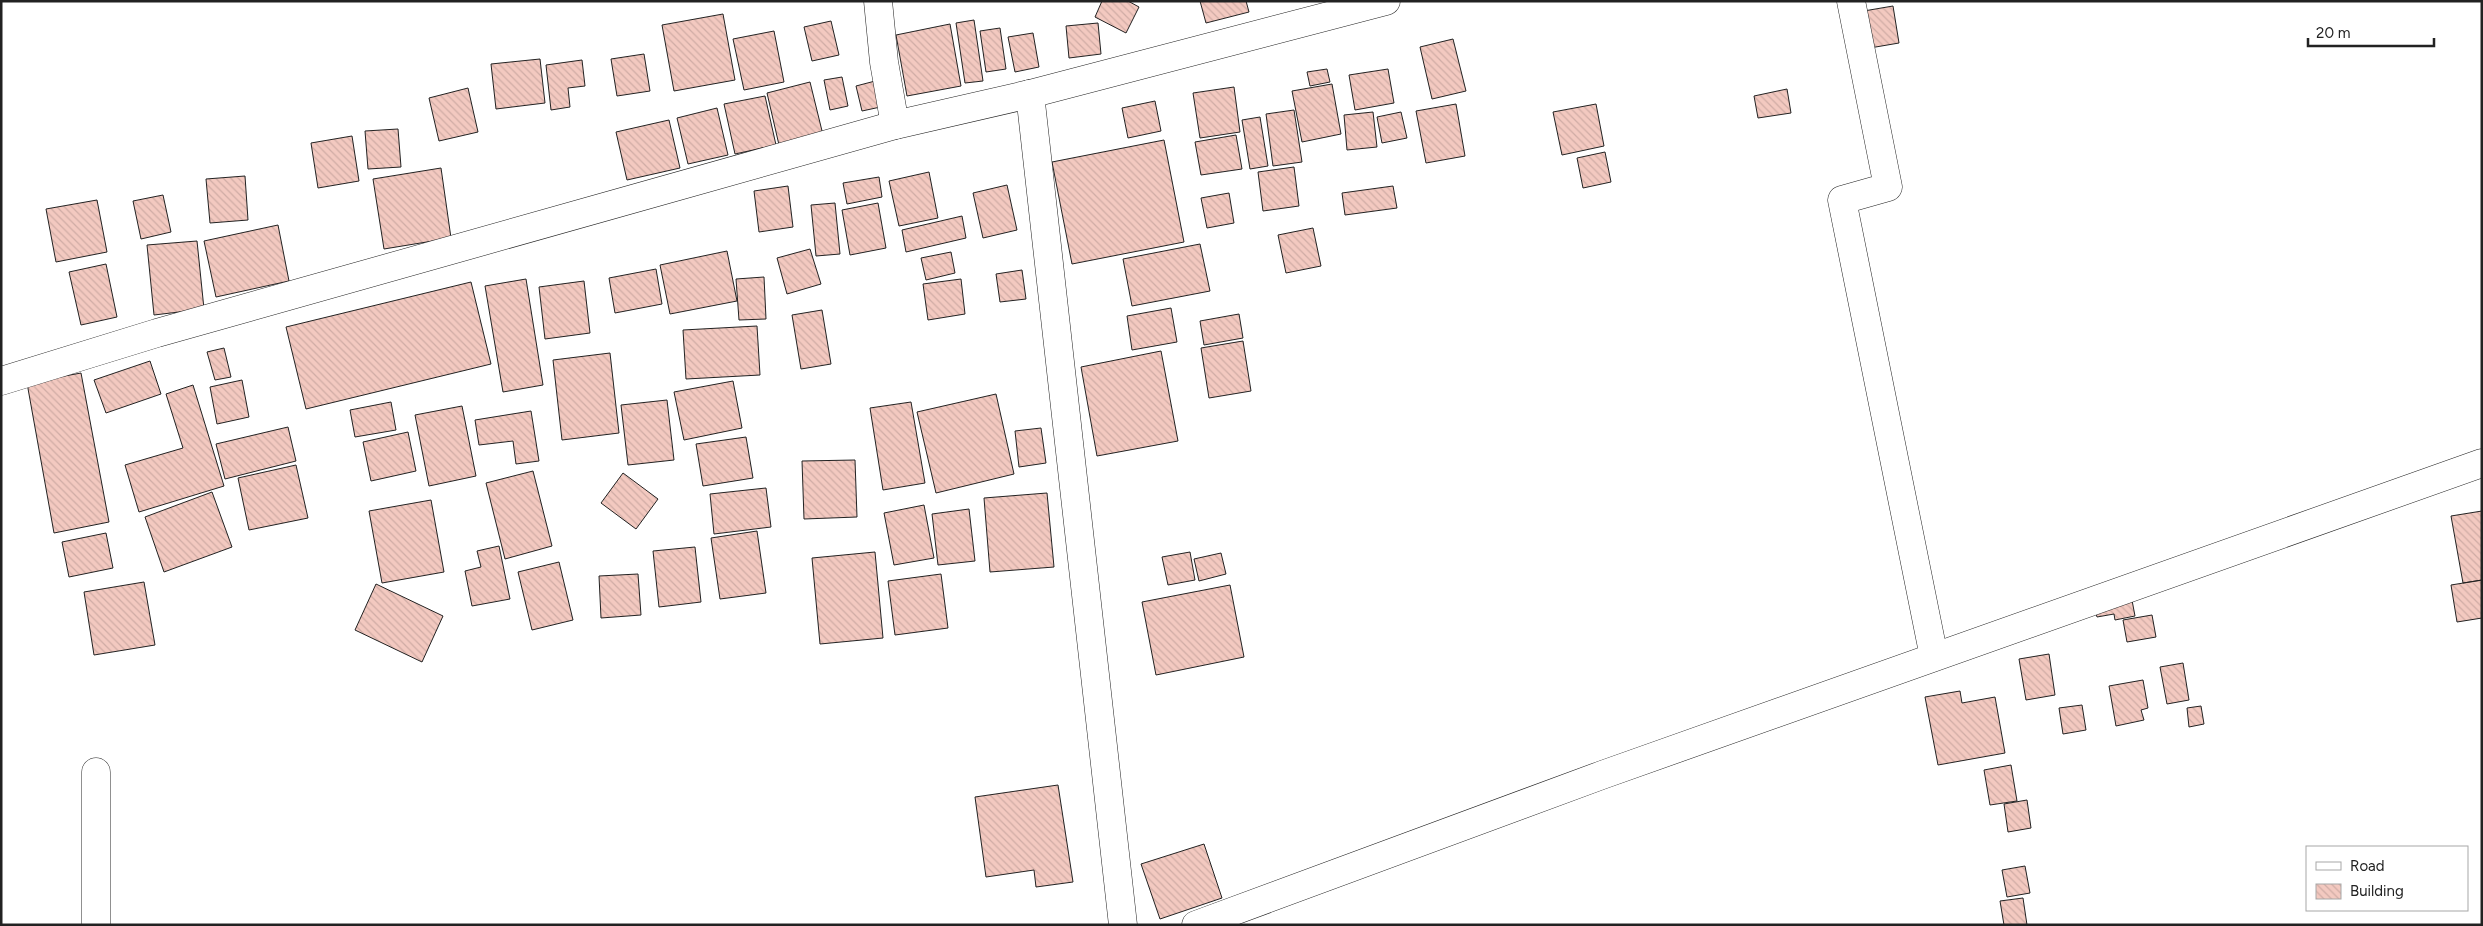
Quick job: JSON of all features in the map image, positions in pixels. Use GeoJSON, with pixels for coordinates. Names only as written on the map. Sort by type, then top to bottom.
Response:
{"type":"FeatureCollection","features":[{"type":"Feature","properties":{"kind":"street"},"geometry":{"type":"LineString","coordinates":[[878,1],[884,62],[895,125]]}},
{"type":"Feature","properties":{"kind":"street"},"geometry":{"type":"LineString","coordinates":[[1,381],[166,330],[895,125],[1030,94],[1386,1]]}},
{"type":"Feature","properties":{"kind":"street"},"geometry":{"type":"LineString","coordinates":[[1851,1],[1888,187],[1842,200],[1934,657]]}},
{"type":"Feature","properties":{"kind":"street"},"geometry":{"type":"LineString","coordinates":[[1030,94],[1123,925]]}},
{"type":"Feature","properties":{"kind":"street"},"geometry":{"type":"LineString","coordinates":[[1196,925],[1602,775],[2482,463]]}},
{"type":"Feature","properties":{"kind":"street"},"geometry":{"type":"LineString","coordinates":[[96,772],[96,925]]}},
{"type":"Feature","properties":{"kind":"building"},"geometry":{"type":"Polygon","coordinates":[[[1102,1],[1128,1],[1139,7],[1126,33],[1095,17],[1102,1]]]}},
{"type":"Feature","properties":{"kind":"building"},"geometry":{"type":"Polygon","coordinates":[[[1200,1],[1246,1],[1249,12],[1206,23],[1200,1]]]}},
{"type":"Feature","properties":{"kind":"building"},"geometry":{"type":"Polygon","coordinates":[[[1893,6],[1899,43],[1864,49],[1858,12],[1893,6]]]}},
{"type":"Feature","properties":{"kind":"building"},"geometry":{"type":"Polygon","coordinates":[[[723,14],[735,80],[674,91],[662,25],[723,14]]]}},
{"type":"Feature","properties":{"kind":"building"},"geometry":{"type":"Polygon","coordinates":[[[974,20],[983,81],[965,83],[956,23],[974,20]]]}},
{"type":"Feature","properties":{"kind":"building"},"geometry":{"type":"Polygon","coordinates":[[[831,21],[839,55],[812,61],[804,27],[831,21]]]}},
{"type":"Feature","properties":{"kind":"building"},"geometry":{"type":"Polygon","coordinates":[[[1098,23],[1101,54],[1069,58],[1066,26],[1098,23]]]}},
{"type":"Feature","properties":{"kind":"building"},"geometry":{"type":"Polygon","coordinates":[[[950,24],[961,86],[907,96],[896,35],[950,24]]]}},
{"type":"Feature","properties":{"kind":"building"},"geometry":{"type":"Polygon","coordinates":[[[1000,28],[1006,69],[986,72],[980,31],[1000,28]]]}},
{"type":"Feature","properties":{"kind":"building"},"geometry":{"type":"Polygon","coordinates":[[[774,31],[784,82],[744,90],[733,39],[774,31]]]}},
{"type":"Feature","properties":{"kind":"building"},"geometry":{"type":"Polygon","coordinates":[[[1033,33],[1039,67],[1015,72],[1008,37],[1033,33]]]}},
{"type":"Feature","properties":{"kind":"building"},"geometry":{"type":"Polygon","coordinates":[[[1453,39],[1466,91],[1432,99],[1420,47],[1453,39]]]}},
{"type":"Feature","properties":{"kind":"building"},"geometry":{"type":"Polygon","coordinates":[[[644,54],[650,91],[617,96],[611,59],[644,54]]]}},
{"type":"Feature","properties":{"kind":"building"},"geometry":{"type":"Polygon","coordinates":[[[540,59],[545,103],[496,109],[491,64],[540,59]]]}},
{"type":"Feature","properties":{"kind":"building"},"geometry":{"type":"Polygon","coordinates":[[[582,60],[585,86],[568,88],[570,107],[551,110],[546,65],[582,60]]]}},
{"type":"Feature","properties":{"kind":"building"},"geometry":{"type":"Polygon","coordinates":[[[1327,69],[1330,82],[1310,86],[1307,72],[1327,69]]]}},
{"type":"Feature","properties":{"kind":"building"},"geometry":{"type":"Polygon","coordinates":[[[1388,69],[1394,103],[1355,110],[1349,75],[1388,69]]]}},
{"type":"Feature","properties":{"kind":"building"},"geometry":{"type":"Polygon","coordinates":[[[842,77],[848,106],[830,110],[824,80],[842,77]]]}},
{"type":"Feature","properties":{"kind":"building"},"geometry":{"type":"Polygon","coordinates":[[[879,80],[885,106],[862,111],[856,86],[879,80]]]}},
{"type":"Feature","properties":{"kind":"building"},"geometry":{"type":"Polygon","coordinates":[[[810,82],[823,135],[779,145],[767,93],[810,82]]]}},
{"type":"Feature","properties":{"kind":"building"},"geometry":{"type":"Polygon","coordinates":[[[1332,84],[1341,134],[1302,142],[1292,91],[1332,84]]]}},
{"type":"Feature","properties":{"kind":"building"},"geometry":{"type":"Polygon","coordinates":[[[1234,87],[1240,132],[1200,138],[1193,93],[1234,87]]]}},
{"type":"Feature","properties":{"kind":"building"},"geometry":{"type":"Polygon","coordinates":[[[468,88],[478,132],[439,141],[429,98],[468,88]]]}},
{"type":"Feature","properties":{"kind":"building"},"geometry":{"type":"Polygon","coordinates":[[[1787,89],[1791,113],[1758,118],[1754,96],[1787,89]]]}},
{"type":"Feature","properties":{"kind":"building"},"geometry":{"type":"Polygon","coordinates":[[[765,96],[776,145],[735,154],[724,104],[765,96]]]}},
{"type":"Feature","properties":{"kind":"building"},"geometry":{"type":"Polygon","coordinates":[[[1155,101],[1161,131],[1128,138],[1122,108],[1155,101]]]}},
{"type":"Feature","properties":{"kind":"building"},"geometry":{"type":"Polygon","coordinates":[[[1456,104],[1465,156],[1426,163],[1416,111],[1456,104]]]}},
{"type":"Feature","properties":{"kind":"building"},"geometry":{"type":"Polygon","coordinates":[[[1596,104],[1604,146],[1562,155],[1553,112],[1596,104]]]}},
{"type":"Feature","properties":{"kind":"building"},"geometry":{"type":"Polygon","coordinates":[[[717,108],[728,155],[688,164],[677,118],[717,108]]]}},
{"type":"Feature","properties":{"kind":"building"},"geometry":{"type":"Polygon","coordinates":[[[1294,110],[1302,162],[1273,166],[1266,114],[1294,110]]]}},
{"type":"Feature","properties":{"kind":"building"},"geometry":{"type":"Polygon","coordinates":[[[1373,112],[1377,147],[1347,150],[1344,115],[1373,112]]]}},
{"type":"Feature","properties":{"kind":"building"},"geometry":{"type":"Polygon","coordinates":[[[1401,112],[1407,138],[1382,143],[1377,117],[1401,112]]]}},
{"type":"Feature","properties":{"kind":"building"},"geometry":{"type":"Polygon","coordinates":[[[1260,117],[1268,166],[1250,169],[1242,120],[1260,117]]]}},
{"type":"Feature","properties":{"kind":"building"},"geometry":{"type":"Polygon","coordinates":[[[669,120],[680,168],[627,180],[616,132],[669,120]]]}},
{"type":"Feature","properties":{"kind":"building"},"geometry":{"type":"Polygon","coordinates":[[[398,129],[401,167],[368,169],[365,131],[398,129]]]}},
{"type":"Feature","properties":{"kind":"building"},"geometry":{"type":"Polygon","coordinates":[[[1236,135],[1242,169],[1201,175],[1195,142],[1236,135]]]}},
{"type":"Feature","properties":{"kind":"building"},"geometry":{"type":"Polygon","coordinates":[[[352,136],[359,181],[318,188],[311,143],[352,136]]]}},
{"type":"Feature","properties":{"kind":"building"},"geometry":{"type":"Polygon","coordinates":[[[1164,140],[1184,242],[1072,264],[1052,162],[1164,140]]]}},
{"type":"Feature","properties":{"kind":"building"},"geometry":{"type":"Polygon","coordinates":[[[1605,152],[1611,182],[1583,188],[1577,158],[1605,152]]]}},
{"type":"Feature","properties":{"kind":"building"},"geometry":{"type":"Polygon","coordinates":[[[1294,167],[1299,206],[1263,211],[1258,172],[1294,167]]]}},
{"type":"Feature","properties":{"kind":"building"},"geometry":{"type":"Polygon","coordinates":[[[441,168],[451,238],[384,249],[373,179],[441,168]]]}},
{"type":"Feature","properties":{"kind":"building"},"geometry":{"type":"Polygon","coordinates":[[[929,172],[938,218],[899,226],[889,181],[929,172]]]}},
{"type":"Feature","properties":{"kind":"building"},"geometry":{"type":"Polygon","coordinates":[[[245,176],[248,220],[210,223],[206,179],[245,176]]]}},
{"type":"Feature","properties":{"kind":"building"},"geometry":{"type":"Polygon","coordinates":[[[879,177],[882,197],[847,204],[843,183],[879,177]]]}},
{"type":"Feature","properties":{"kind":"building"},"geometry":{"type":"Polygon","coordinates":[[[1007,185],[1017,230],[983,238],[973,193],[1007,185]]]}},
{"type":"Feature","properties":{"kind":"building"},"geometry":{"type":"Polygon","coordinates":[[[788,186],[793,227],[759,232],[754,191],[788,186]]]}},
{"type":"Feature","properties":{"kind":"building"},"geometry":{"type":"Polygon","coordinates":[[[1393,186],[1397,208],[1345,215],[1342,193],[1393,186]]]}},
{"type":"Feature","properties":{"kind":"building"},"geometry":{"type":"Polygon","coordinates":[[[1229,193],[1234,223],[1207,228],[1201,198],[1229,193]]]}},
{"type":"Feature","properties":{"kind":"building"},"geometry":{"type":"Polygon","coordinates":[[[163,195],[171,232],[141,239],[133,201],[163,195]]]}},
{"type":"Feature","properties":{"kind":"building"},"geometry":{"type":"Polygon","coordinates":[[[97,200],[107,252],[56,262],[46,209],[97,200]]]}},
{"type":"Feature","properties":{"kind":"building"},"geometry":{"type":"Polygon","coordinates":[[[835,203],[840,254],[816,256],[811,205],[835,203]]]}},
{"type":"Feature","properties":{"kind":"building"},"geometry":{"type":"Polygon","coordinates":[[[878,203],[886,248],[850,255],[842,210],[878,203]]]}},
{"type":"Feature","properties":{"kind":"building"},"geometry":{"type":"Polygon","coordinates":[[[962,216],[966,238],[906,252],[902,230],[962,216]]]}},
{"type":"Feature","properties":{"kind":"building"},"geometry":{"type":"Polygon","coordinates":[[[278,225],[289,281],[216,297],[204,241],[278,225]]]}},
{"type":"Feature","properties":{"kind":"building"},"geometry":{"type":"Polygon","coordinates":[[[1313,228],[1321,266],[1286,273],[1278,235],[1313,228]]]}},
{"type":"Feature","properties":{"kind":"building"},"geometry":{"type":"Polygon","coordinates":[[[197,241],[204,309],[154,315],[147,245],[197,241]]]}},
{"type":"Feature","properties":{"kind":"building"},"geometry":{"type":"Polygon","coordinates":[[[1200,244],[1210,291],[1132,306],[1123,259],[1200,244]]]}},
{"type":"Feature","properties":{"kind":"building"},"geometry":{"type":"Polygon","coordinates":[[[810,249],[821,284],[787,294],[777,258],[810,249]]]}},
{"type":"Feature","properties":{"kind":"building"},"geometry":{"type":"Polygon","coordinates":[[[727,251],[737,301],[670,314],[660,265],[727,251]]]}},
{"type":"Feature","properties":{"kind":"building"},"geometry":{"type":"Polygon","coordinates":[[[951,252],[955,273],[926,280],[921,258],[951,252]]]}},
{"type":"Feature","properties":{"kind":"building"},"geometry":{"type":"Polygon","coordinates":[[[106,264],[117,317],[81,325],[69,272],[106,264]]]}},
{"type":"Feature","properties":{"kind":"building"},"geometry":{"type":"Polygon","coordinates":[[[656,269],[662,304],[615,313],[609,278],[656,269]]]}},
{"type":"Feature","properties":{"kind":"building"},"geometry":{"type":"Polygon","coordinates":[[[1022,270],[1026,299],[1000,302],[996,274],[1022,270]]]}},
{"type":"Feature","properties":{"kind":"building"},"geometry":{"type":"Polygon","coordinates":[[[764,277],[766,319],[739,320],[736,279],[764,277]]]}},
{"type":"Feature","properties":{"kind":"building"},"geometry":{"type":"Polygon","coordinates":[[[526,279],[543,385],[503,392],[485,286],[526,279]]]}},
{"type":"Feature","properties":{"kind":"building"},"geometry":{"type":"Polygon","coordinates":[[[961,279],[965,314],[928,320],[923,284],[961,279]]]}},
{"type":"Feature","properties":{"kind":"building"},"geometry":{"type":"Polygon","coordinates":[[[584,281],[590,333],[545,339],[539,287],[584,281]]]}},
{"type":"Feature","properties":{"kind":"building"},"geometry":{"type":"Polygon","coordinates":[[[471,282],[491,364],[306,409],[286,327],[471,282]]]}},
{"type":"Feature","properties":{"kind":"building"},"geometry":{"type":"Polygon","coordinates":[[[1171,308],[1177,342],[1132,350],[1127,316],[1171,308]]]}},
{"type":"Feature","properties":{"kind":"building"},"geometry":{"type":"Polygon","coordinates":[[[822,310],[831,364],[801,369],[792,315],[822,310]]]}},
{"type":"Feature","properties":{"kind":"building"},"geometry":{"type":"Polygon","coordinates":[[[1239,314],[1243,338],[1204,345],[1200,321],[1239,314]]]}},
{"type":"Feature","properties":{"kind":"building"},"geometry":{"type":"Polygon","coordinates":[[[757,326],[760,375],[686,379],[683,330],[757,326]]]}},
{"type":"Feature","properties":{"kind":"building"},"geometry":{"type":"Polygon","coordinates":[[[1243,341],[1251,391],[1209,398],[1201,348],[1243,341]]]}},
{"type":"Feature","properties":{"kind":"building"},"geometry":{"type":"Polygon","coordinates":[[[224,348],[231,377],[215,380],[207,352],[224,348]]]}},
{"type":"Feature","properties":{"kind":"building"},"geometry":{"type":"Polygon","coordinates":[[[1161,351],[1178,441],[1097,456],[1081,367],[1161,351]]]}},
{"type":"Feature","properties":{"kind":"building"},"geometry":{"type":"Polygon","coordinates":[[[610,353],[619,433],[562,440],[553,360],[610,353]]]}},
{"type":"Feature","properties":{"kind":"building"},"geometry":{"type":"Polygon","coordinates":[[[150,361],[161,394],[106,413],[94,380],[150,361]]]}},
{"type":"Feature","properties":{"kind":"building"},"geometry":{"type":"Polygon","coordinates":[[[81,373],[109,522],[54,533],[27,383],[81,373]]]}},
{"type":"Feature","properties":{"kind":"building"},"geometry":{"type":"Polygon","coordinates":[[[242,380],[249,417],[217,424],[210,387],[242,380]]]}},
{"type":"Feature","properties":{"kind":"building"},"geometry":{"type":"Polygon","coordinates":[[[733,381],[742,428],[684,440],[674,392],[733,381]]]}},
{"type":"Feature","properties":{"kind":"building"},"geometry":{"type":"Polygon","coordinates":[[[193,385],[224,486],[139,512],[125,465],[183,448],[166,394],[193,385]]]}},
{"type":"Feature","properties":{"kind":"building"},"geometry":{"type":"Polygon","coordinates":[[[996,394],[1014,474],[936,493],[917,412],[996,394]]]}},
{"type":"Feature","properties":{"kind":"building"},"geometry":{"type":"Polygon","coordinates":[[[667,400],[674,460],[628,465],[621,405],[667,400]]]}},
{"type":"Feature","properties":{"kind":"building"},"geometry":{"type":"Polygon","coordinates":[[[391,402],[396,430],[355,437],[350,410],[391,402]]]}},
{"type":"Feature","properties":{"kind":"building"},"geometry":{"type":"Polygon","coordinates":[[[911,402],[925,483],[883,490],[870,408],[911,402]]]}},
{"type":"Feature","properties":{"kind":"building"},"geometry":{"type":"Polygon","coordinates":[[[462,406],[476,476],[429,486],[415,415],[462,406]]]}},
{"type":"Feature","properties":{"kind":"building"},"geometry":{"type":"Polygon","coordinates":[[[531,411],[539,461],[516,464],[513,441],[479,445],[475,420],[531,411]]]}},
{"type":"Feature","properties":{"kind":"building"},"geometry":{"type":"Polygon","coordinates":[[[288,427],[296,461],[225,479],[216,444],[288,427]]]}},
{"type":"Feature","properties":{"kind":"building"},"geometry":{"type":"Polygon","coordinates":[[[1041,428],[1046,463],[1019,467],[1015,431],[1041,428]]]}},
{"type":"Feature","properties":{"kind":"building"},"geometry":{"type":"Polygon","coordinates":[[[408,432],[416,471],[371,481],[363,442],[408,432]]]}},
{"type":"Feature","properties":{"kind":"building"},"geometry":{"type":"Polygon","coordinates":[[[746,437],[753,478],[703,486],[696,444],[746,437]]]}},
{"type":"Feature","properties":{"kind":"building"},"geometry":{"type":"Polygon","coordinates":[[[855,460],[857,517],[804,519],[802,461],[855,460]]]}},
{"type":"Feature","properties":{"kind":"building"},"geometry":{"type":"Polygon","coordinates":[[[296,465],[308,518],[249,530],[238,478],[296,465]]]}},
{"type":"Feature","properties":{"kind":"building"},"geometry":{"type":"Polygon","coordinates":[[[533,471],[552,546],[505,559],[486,483],[533,471]]]}},
{"type":"Feature","properties":{"kind":"building"},"geometry":{"type":"Polygon","coordinates":[[[623,473],[658,499],[636,529],[601,503],[623,473]]]}},
{"type":"Feature","properties":{"kind":"building"},"geometry":{"type":"Polygon","coordinates":[[[766,488],[771,527],[714,534],[710,494],[766,488]]]}},
{"type":"Feature","properties":{"kind":"building"},"geometry":{"type":"Polygon","coordinates":[[[212,492],[232,547],[164,572],[145,517],[212,492]]]}},
{"type":"Feature","properties":{"kind":"building"},"geometry":{"type":"Polygon","coordinates":[[[1047,493],[1054,567],[990,572],[984,498],[1047,493]]]}},
{"type":"Feature","properties":{"kind":"building"},"geometry":{"type":"Polygon","coordinates":[[[431,500],[444,572],[382,583],[369,511],[431,500]]]}},
{"type":"Feature","properties":{"kind":"building"},"geometry":{"type":"Polygon","coordinates":[[[924,505],[934,558],[894,565],[884,513],[924,505]]]}},
{"type":"Feature","properties":{"kind":"building"},"geometry":{"type":"Polygon","coordinates":[[[969,509],[975,561],[938,565],[932,514],[969,509]]]}},
{"type":"Feature","properties":{"kind":"building"},"geometry":{"type":"Polygon","coordinates":[[[2482,511],[2482,580],[2463,583],[2451,516],[2482,511]]]}},
{"type":"Feature","properties":{"kind":"building"},"geometry":{"type":"Polygon","coordinates":[[[757,531],[766,593],[720,599],[711,538],[757,531]]]}},
{"type":"Feature","properties":{"kind":"building"},"geometry":{"type":"Polygon","coordinates":[[[106,533],[113,568],[69,577],[62,542],[106,533]]]}},
{"type":"Feature","properties":{"kind":"building"},"geometry":{"type":"Polygon","coordinates":[[[499,546],[510,599],[472,606],[465,571],[481,567],[477,551],[499,546]]]}},
{"type":"Feature","properties":{"kind":"building"},"geometry":{"type":"Polygon","coordinates":[[[695,547],[701,602],[659,607],[653,551],[695,547]]]}},
{"type":"Feature","properties":{"kind":"building"},"geometry":{"type":"Polygon","coordinates":[[[875,552],[883,638],[820,644],[812,558],[875,552]]]}},
{"type":"Feature","properties":{"kind":"building"},"geometry":{"type":"Polygon","coordinates":[[[1190,552],[1195,580],[1168,585],[1162,557],[1190,552]]]}},
{"type":"Feature","properties":{"kind":"building"},"geometry":{"type":"Polygon","coordinates":[[[1221,553],[1226,574],[1199,581],[1194,559],[1221,553]]]}},
{"type":"Feature","properties":{"kind":"building"},"geometry":{"type":"Polygon","coordinates":[[[559,562],[573,620],[532,630],[518,572],[559,562]]]}},
{"type":"Feature","properties":{"kind":"building"},"geometry":{"type":"Polygon","coordinates":[[[638,574],[641,615],[601,618],[599,576],[638,574]]]}},
{"type":"Feature","properties":{"kind":"building"},"geometry":{"type":"Polygon","coordinates":[[[941,574],[948,628],[895,635],[888,581],[941,574]]]}},
{"type":"Feature","properties":{"kind":"building"},"geometry":{"type":"Polygon","coordinates":[[[2482,580],[2482,618],[2457,622],[2451,585],[2482,580]]]}},
{"type":"Feature","properties":{"kind":"building"},"geometry":{"type":"Polygon","coordinates":[[[144,582],[155,645],[94,655],[84,592],[144,582]]]}},
{"type":"Feature","properties":{"kind":"building"},"geometry":{"type":"Polygon","coordinates":[[[376,584],[443,616],[422,662],[355,630],[376,584]]]}},
{"type":"Feature","properties":{"kind":"building"},"geometry":{"type":"Polygon","coordinates":[[[1230,585],[1244,657],[1156,675],[1142,602],[1230,585]]]}},
{"type":"Feature","properties":{"kind":"building"},"geometry":{"type":"Polygon","coordinates":[[[2131,595],[2135,616],[2115,620],[2114,614],[2097,617],[2093,602],[2131,595]]]}},
{"type":"Feature","properties":{"kind":"building"},"geometry":{"type":"Polygon","coordinates":[[[2152,615],[2156,637],[2127,642],[2123,620],[2152,615]]]}},
{"type":"Feature","properties":{"kind":"building"},"geometry":{"type":"Polygon","coordinates":[[[2049,654],[2055,695],[2026,700],[2019,659],[2049,654]]]}},
{"type":"Feature","properties":{"kind":"building"},"geometry":{"type":"Polygon","coordinates":[[[2183,663],[2189,700],[2167,704],[2160,667],[2183,663]]]}},
{"type":"Feature","properties":{"kind":"building"},"geometry":{"type":"Polygon","coordinates":[[[2143,680],[2148,708],[2141,710],[2144,720],[2116,726],[2109,686],[2143,680]]]}},
{"type":"Feature","properties":{"kind":"building"},"geometry":{"type":"Polygon","coordinates":[[[1960,691],[1962,703],[1995,697],[2005,753],[1938,765],[1925,697],[1960,691]]]}},
{"type":"Feature","properties":{"kind":"building"},"geometry":{"type":"Polygon","coordinates":[[[2082,705],[2086,730],[2063,734],[2059,708],[2082,705]]]}},
{"type":"Feature","properties":{"kind":"building"},"geometry":{"type":"Polygon","coordinates":[[[2201,706],[2204,724],[2189,727],[2187,708],[2201,706]]]}},
{"type":"Feature","properties":{"kind":"building"},"geometry":{"type":"Polygon","coordinates":[[[2011,765],[2017,801],[1990,805],[1984,770],[2011,765]]]}},
{"type":"Feature","properties":{"kind":"building"},"geometry":{"type":"Polygon","coordinates":[[[1058,785],[1073,882],[1036,887],[1034,870],[986,877],[975,797],[1058,785]]]}},
{"type":"Feature","properties":{"kind":"building"},"geometry":{"type":"Polygon","coordinates":[[[2027,800],[2031,828],[2008,832],[2004,804],[2027,800]]]}},
{"type":"Feature","properties":{"kind":"building"},"geometry":{"type":"Polygon","coordinates":[[[1204,844],[1222,898],[1160,919],[1141,864],[1204,844]]]}},
{"type":"Feature","properties":{"kind":"building"},"geometry":{"type":"Polygon","coordinates":[[[2025,866],[2030,893],[2007,897],[2002,870],[2025,866]]]}},
{"type":"Feature","properties":{"kind":"building"},"geometry":{"type":"Polygon","coordinates":[[[2023,898],[2027,925],[2004,925],[2000,901],[2023,898]]]}}]}
